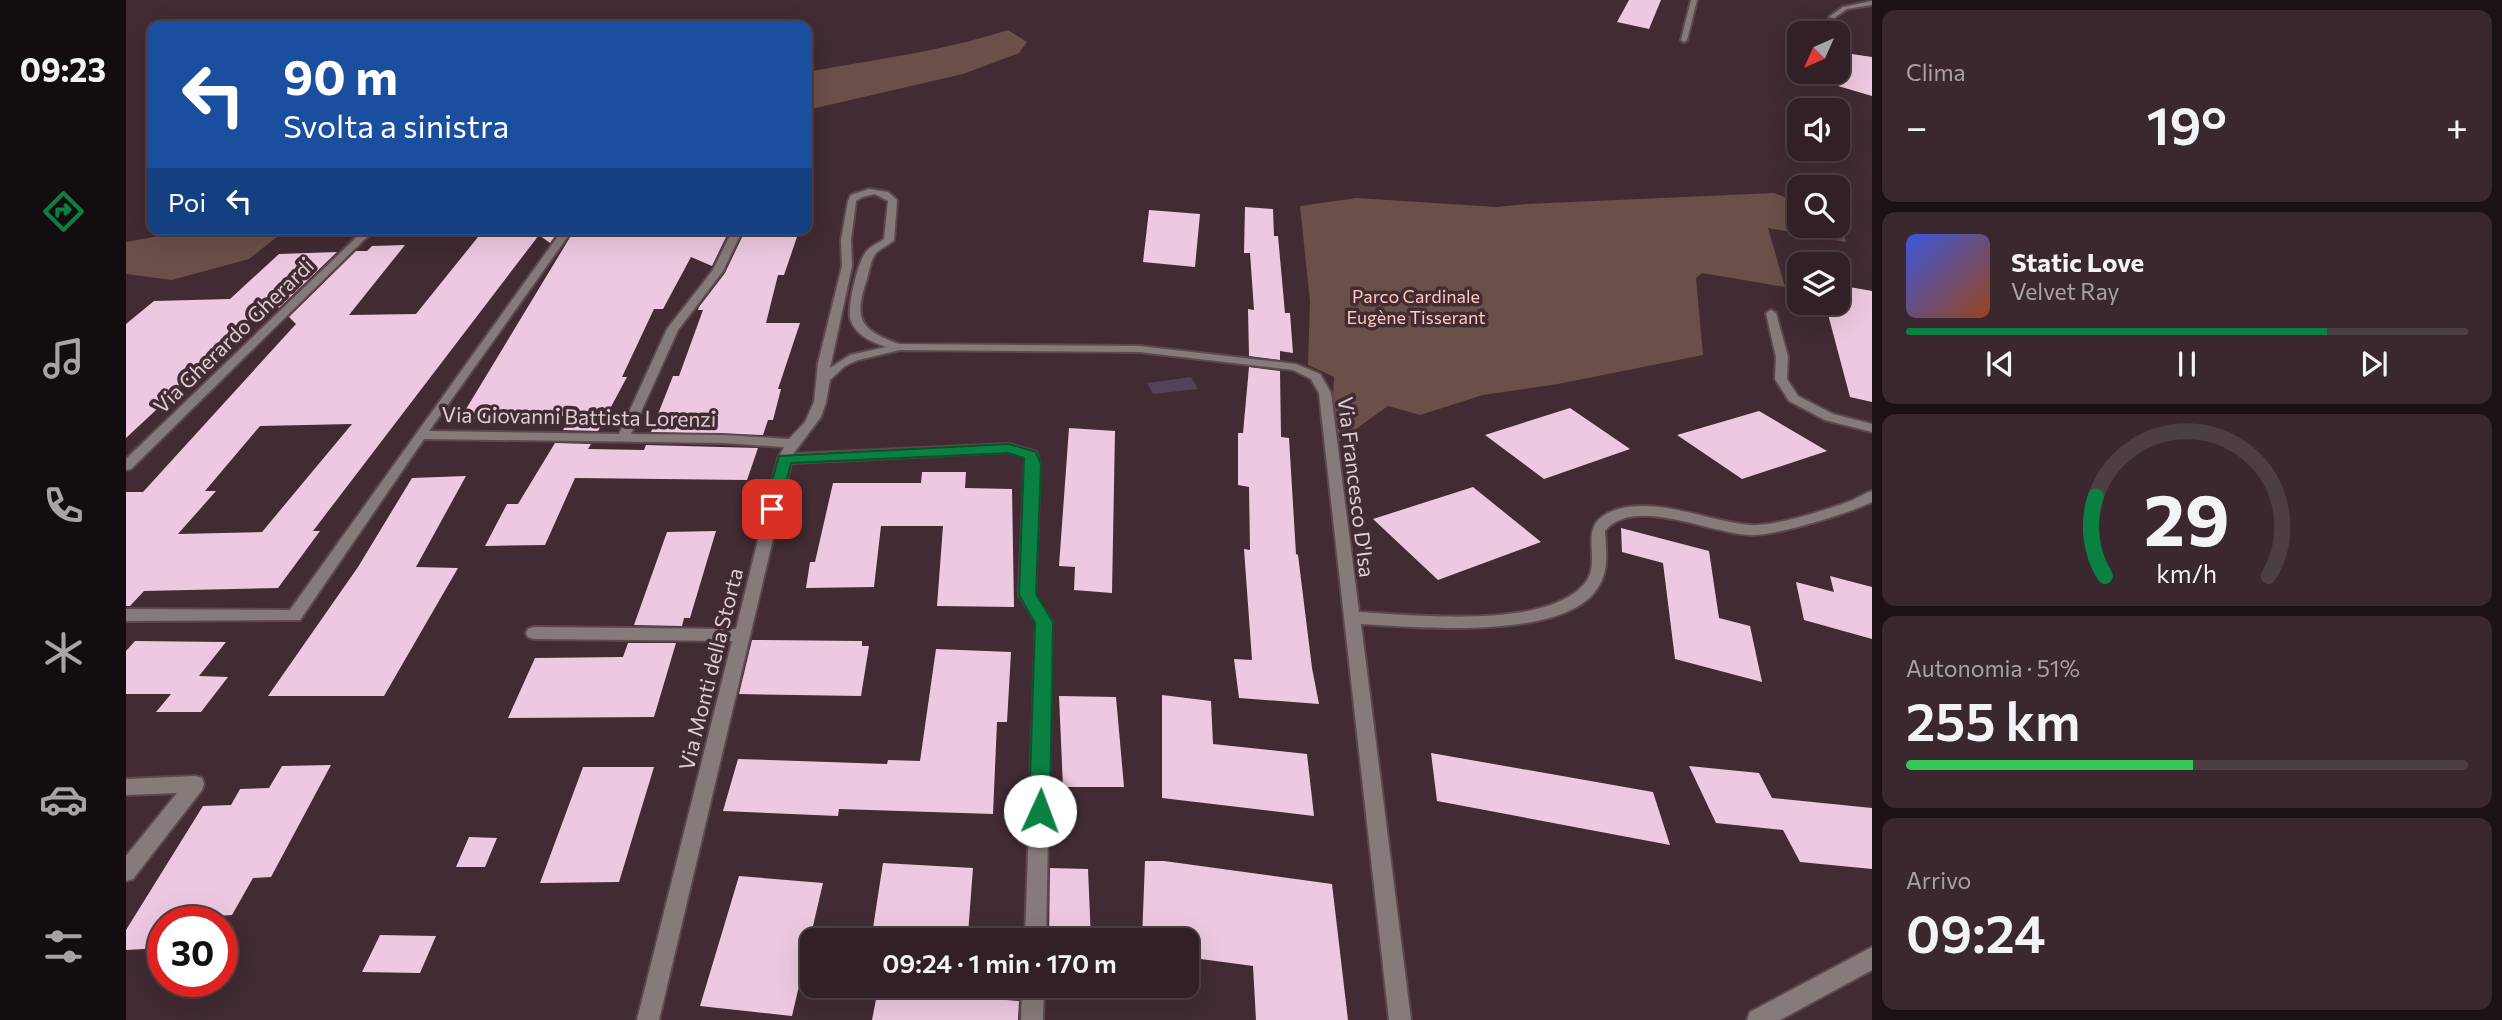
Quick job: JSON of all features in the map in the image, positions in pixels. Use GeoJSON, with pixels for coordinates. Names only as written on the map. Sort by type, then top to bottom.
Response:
{"type":"FeatureCollection","features":[{"type":"Feature","properties":{"kind":"street"},"geometry":{"type":"LineString","coordinates":[[1684,40],[1694,0]]}},
{"type":"Feature","properties":{"kind":"street"},"geometry":{"type":"LineString","coordinates":[[1832,18],[1845,8],[1872,3]]}},
{"type":"Feature","properties":{"kind":"street","name":"Via Monti della Storta"},"geometry":{"type":"LineString","coordinates":[[648,1020],[788,451],[813,421],[826,377],[824,363],[848,260],[846,240],[852,201],[862,193],[883,192],[893,200],[889,240],[870,253],[853,317],[858,327],[868,336],[900,347]]}},
{"type":"Feature","properties":{"kind":"street","name":"Via Gherardo Gherardi"},"geometry":{"type":"LineString","coordinates":[[126,466],[364,235]]}},
{"type":"Feature","properties":{"kind":"street"},"geometry":{"type":"LineString","coordinates":[[420,435],[564,235]]}},
{"type":"Feature","properties":{"kind":"street"},"geometry":{"type":"LineString","coordinates":[[623,438],[673,329],[718,271],[735,235]]}},
{"type":"Feature","properties":{"kind":"street"},"geometry":{"type":"LineString","coordinates":[[1771,313],[1782,357],[1781,379],[1793,398],[1829,417],[1872,428]]}},
{"type":"Feature","properties":{"kind":"street"},"geometry":{"type":"LineString","coordinates":[[826,377],[854,357],[900,347]]}},
{"type":"Feature","properties":{"kind":"street","name":"Via Francesco D'Isa"},"geometry":{"type":"LineString","coordinates":[[900,347],[1139,349],[1296,368],[1312,374],[1325,393],[1400,1020]]}},
{"type":"Feature","properties":{"kind":"street","name":"Via Giovanni Battista Lorenzi"},"geometry":{"type":"LineString","coordinates":[[126,615],[294,616],[420,435],[623,438],[788,451],[1009,449],[1031,455],[1033,464],[1027,595],[1044,622],[1035,928]]}},
{"type":"Feature","properties":{"kind":"street"},"geometry":{"type":"LineString","coordinates":[[1352,618],[1509,620],[1541,616],[1578,600],[1592,585],[1599,557],[1598,531],[1615,514],[1647,511],[1738,529],[1760,529],[1833,511],[1872,496]]}},
{"type":"Feature","properties":{"kind":"street"},"geometry":{"type":"LineString","coordinates":[[534,633],[741,635]]}},
{"type":"Feature","properties":{"kind":"street"},"geometry":{"type":"LineString","coordinates":[[126,787],[195,785],[126,872]]}},
{"type":"Feature","properties":{"kind":"street"},"geometry":{"type":"LineString","coordinates":[[1758,1020],[1872,958]]}},
{"type":"Feature","properties":{"kind":"street"},"geometry":{"type":"LineString","coordinates":[[1032,1020],[1033,998]]}},
{"type":"Feature","properties":{"kind":"green space"},"geometry":{"type":"Polygon","coordinates":[[[1008,30],[1027,42],[1019,53],[963,74],[812,109],[812,71],[933,50],[1008,30]]]}},
{"type":"Feature","properties":{"kind":"green space","name":"Parco Cardinale Eugène Tisserant"},"geometry":{"type":"Polygon","coordinates":[[[1774,193],[1787,198],[1787,231],[1768,228],[1785,287],[1702,273],[1696,278],[1703,355],[1558,384],[1483,395],[1420,415],[1388,406],[1331,447],[1334,377],[1308,365],[1310,301],[1300,206],[1357,198],[1496,207],[1774,193]]]}},
{"type":"Feature","properties":{"kind":"green space"},"geometry":{"type":"Polygon","coordinates":[[[165,235],[279,235],[249,259],[172,280],[126,274],[126,242],[165,235]]]}},
{"type":"Feature","properties":{"kind":"green space","name":"Parco Cardinale Eugène Tisserant"},"geometry":{"type":"Polygon","coordinates":[[[1824,238],[1845,238],[1846,242],[1824,238]]]}},
{"type":"Feature","properties":{"kind":"shaded area"},"geometry":{"type":"Polygon","coordinates":[[[1191,377],[1198,389],[1153,394],[1147,383],[1191,377]]]}},
{"type":"Feature","properties":{"kind":"building"},"geometry":{"type":"Polygon","coordinates":[[[1629,0],[1661,0],[1649,29],[1617,22],[1629,0]]]}},
{"type":"Feature","properties":{"kind":"building"},"geometry":{"type":"Polygon","coordinates":[[[1850,54],[1872,57],[1872,96],[1838,86],[1850,84],[1850,54]]]}},
{"type":"Feature","properties":{"kind":"building"},"geometry":{"type":"Polygon","coordinates":[[[1245,207],[1273,209],[1274,236],[1278,236],[1285,313],[1290,313],[1293,353],[1280,351],[1280,360],[1249,356],[1248,309],[1254,310],[1250,253],[1244,253],[1245,207]]]}},
{"type":"Feature","properties":{"kind":"building"},"geometry":{"type":"Polygon","coordinates":[[[1149,210],[1200,214],[1195,267],[1143,262],[1149,210]]]}},
{"type":"Feature","properties":{"kind":"building"},"geometry":{"type":"Polygon","coordinates":[[[539,235],[313,531],[320,531],[278,588],[144,591],[130,606],[126,606],[126,492],[143,492],[296,324],[289,317],[356,251],[367,251],[372,246],[405,245],[349,315],[416,314],[478,237],[539,235]],[[352,424],[260,426],[205,491],[216,491],[178,534],[262,532],[352,424]]]}},
{"type":"Feature","properties":{"kind":"building"},"geometry":{"type":"Polygon","coordinates":[[[539,235],[556,235],[550,243],[539,235]]]}},
{"type":"Feature","properties":{"kind":"building"},"geometry":{"type":"Polygon","coordinates":[[[571,235],[727,235],[712,266],[691,257],[663,309],[654,309],[622,377],[627,377],[598,431],[563,430],[571,418],[565,416],[460,419],[571,235]]]}},
{"type":"Feature","properties":{"kind":"building"},"geometry":{"type":"Polygon","coordinates":[[[743,235],[798,235],[784,275],[778,275],[766,323],[800,323],[778,389],[781,389],[773,420],[768,420],[763,435],[651,432],[673,376],[679,376],[703,310],[698,310],[699,307],[725,273],[743,235]]]}},
{"type":"Feature","properties":{"kind":"building"},"geometry":{"type":"Polygon","coordinates":[[[337,252],[279,308],[273,301],[126,438],[126,324],[154,301],[230,299],[279,254],[337,252]]]}},
{"type":"Feature","properties":{"kind":"building"},"geometry":{"type":"Polygon","coordinates":[[[1850,287],[1872,291],[1872,402],[1850,397],[1828,315],[1850,315],[1850,287]]]}},
{"type":"Feature","properties":{"kind":"building"},"geometry":{"type":"Polygon","coordinates":[[[1249,367],[1280,371],[1281,437],[1289,438],[1296,554],[1319,704],[1239,698],[1234,659],[1252,660],[1244,549],[1250,550],[1249,487],[1238,485],[1238,433],[1243,433],[1249,367]]]}},
{"type":"Feature","properties":{"kind":"building"},"geometry":{"type":"Polygon","coordinates":[[[1570,408],[1630,449],[1544,479],[1485,435],[1570,408]]]}},
{"type":"Feature","properties":{"kind":"building"},"geometry":{"type":"Polygon","coordinates":[[[1759,411],[1827,451],[1742,479],[1677,435],[1759,411]]]}},
{"type":"Feature","properties":{"kind":"building"},"geometry":{"type":"Polygon","coordinates":[[[1069,428],[1115,431],[1112,593],[1074,590],[1075,567],[1059,566],[1069,428]]]}},
{"type":"Feature","properties":{"kind":"building"},"geometry":{"type":"Polygon","coordinates":[[[555,443],[591,444],[588,449],[644,450],[646,445],[758,448],[747,480],[575,478],[545,545],[485,546],[507,504],[518,504],[555,443]]]}},
{"type":"Feature","properties":{"kind":"building"},"geometry":{"type":"Polygon","coordinates":[[[922,472],[966,472],[965,488],[1012,489],[1014,607],[937,606],[943,526],[881,526],[874,587],[806,588],[810,562],[815,562],[833,483],[921,483],[922,472]]]}},
{"type":"Feature","properties":{"kind":"building"},"geometry":{"type":"Polygon","coordinates":[[[466,476],[416,567],[458,568],[384,696],[268,696],[358,567],[412,478],[466,476]]]}},
{"type":"Feature","properties":{"kind":"building"},"geometry":{"type":"Polygon","coordinates":[[[1473,487],[1541,542],[1438,580],[1373,519],[1473,487]]]}},
{"type":"Feature","properties":{"kind":"building"},"geometry":{"type":"Polygon","coordinates":[[[1621,528],[1709,551],[1719,618],[1750,626],[1762,682],[1675,659],[1663,563],[1622,552],[1621,528]]]}},
{"type":"Feature","properties":{"kind":"building"},"geometry":{"type":"Polygon","coordinates":[[[716,531],[690,618],[684,618],[682,626],[634,625],[667,532],[716,531]]]}},
{"type":"Feature","properties":{"kind":"building"},"geometry":{"type":"Polygon","coordinates":[[[1830,576],[1872,587],[1872,639],[1804,620],[1796,582],[1834,592],[1830,576]]]}},
{"type":"Feature","properties":{"kind":"building"},"geometry":{"type":"Polygon","coordinates":[[[752,640],[862,641],[862,646],[869,646],[861,696],[739,694],[752,640]]]}},
{"type":"Feature","properties":{"kind":"building"},"geometry":{"type":"Polygon","coordinates":[[[135,641],[226,642],[199,676],[228,677],[201,712],[156,712],[171,694],[126,694],[126,651],[135,641]]]}},
{"type":"Feature","properties":{"kind":"building"},"geometry":{"type":"Polygon","coordinates":[[[628,643],[676,643],[654,717],[508,718],[535,658],[623,657],[628,643]]]}},
{"type":"Feature","properties":{"kind":"building"},"geometry":{"type":"Polygon","coordinates":[[[936,649],[1011,652],[1007,722],[997,722],[993,814],[839,809],[838,816],[723,811],[738,759],[887,764],[888,760],[920,761],[936,649]]]}},
{"type":"Feature","properties":{"kind":"building"},"geometry":{"type":"Polygon","coordinates":[[[1162,695],[1211,701],[1213,744],[1307,754],[1314,816],[1162,798],[1162,695]]]}},
{"type":"Feature","properties":{"kind":"building"},"geometry":{"type":"Polygon","coordinates":[[[1059,696],[1116,697],[1124,787],[1063,787],[1059,696]]]}},
{"type":"Feature","properties":{"kind":"building"},"geometry":{"type":"Polygon","coordinates":[[[1431,753],[1653,792],[1670,845],[1437,801],[1431,753]]]}},
{"type":"Feature","properties":{"kind":"building"},"geometry":{"type":"Polygon","coordinates":[[[331,765],[271,877],[253,878],[237,906],[147,906],[147,949],[126,950],[126,930],[203,806],[231,805],[240,789],[269,788],[282,766],[331,765]]]}},
{"type":"Feature","properties":{"kind":"building"},"geometry":{"type":"Polygon","coordinates":[[[1689,766],[1759,773],[1772,798],[1872,808],[1872,869],[1800,862],[1783,830],[1716,823],[1689,766]]]}},
{"type":"Feature","properties":{"kind":"building"},"geometry":{"type":"Polygon","coordinates":[[[583,767],[654,767],[619,882],[540,883],[583,767]]]}},
{"type":"Feature","properties":{"kind":"building"},"geometry":{"type":"Polygon","coordinates":[[[469,837],[497,838],[485,867],[456,867],[469,837]]]}},
{"type":"Feature","properties":{"kind":"building"},"geometry":{"type":"Polygon","coordinates":[[[1145,861],[1164,861],[1332,884],[1348,1020],[1256,1020],[1253,966],[1199,959],[1199,928],[1142,928],[1145,861]]]}},
{"type":"Feature","properties":{"kind":"building"},"geometry":{"type":"Polygon","coordinates":[[[883,863],[973,868],[968,928],[873,928],[883,863]]]}},
{"type":"Feature","properties":{"kind":"building"},"geometry":{"type":"Polygon","coordinates":[[[1050,868],[1088,869],[1090,928],[1049,928],[1050,868]]]}},
{"type":"Feature","properties":{"kind":"building"},"geometry":{"type":"Polygon","coordinates":[[[739,876],[823,883],[813,928],[800,928],[800,982],[792,1016],[700,1006],[739,876]]]}},
{"type":"Feature","properties":{"kind":"building"},"geometry":{"type":"Polygon","coordinates":[[[380,935],[436,936],[420,973],[362,972],[380,935]]]}},
{"type":"Feature","properties":{"kind":"building"},"geometry":{"type":"Polygon","coordinates":[[[876,998],[984,998],[1019,1001],[1018,1020],[872,1020],[876,998]]]}},
{"type":"Feature","properties":{"kind":"route"},"geometry":{"type":"LineString","coordinates":[[772,509],[785,459],[1009,449],[1031,455],[1033,464],[1027,595],[1033,609],[1040,614],[1044,622],[1040,811]]}}]}
